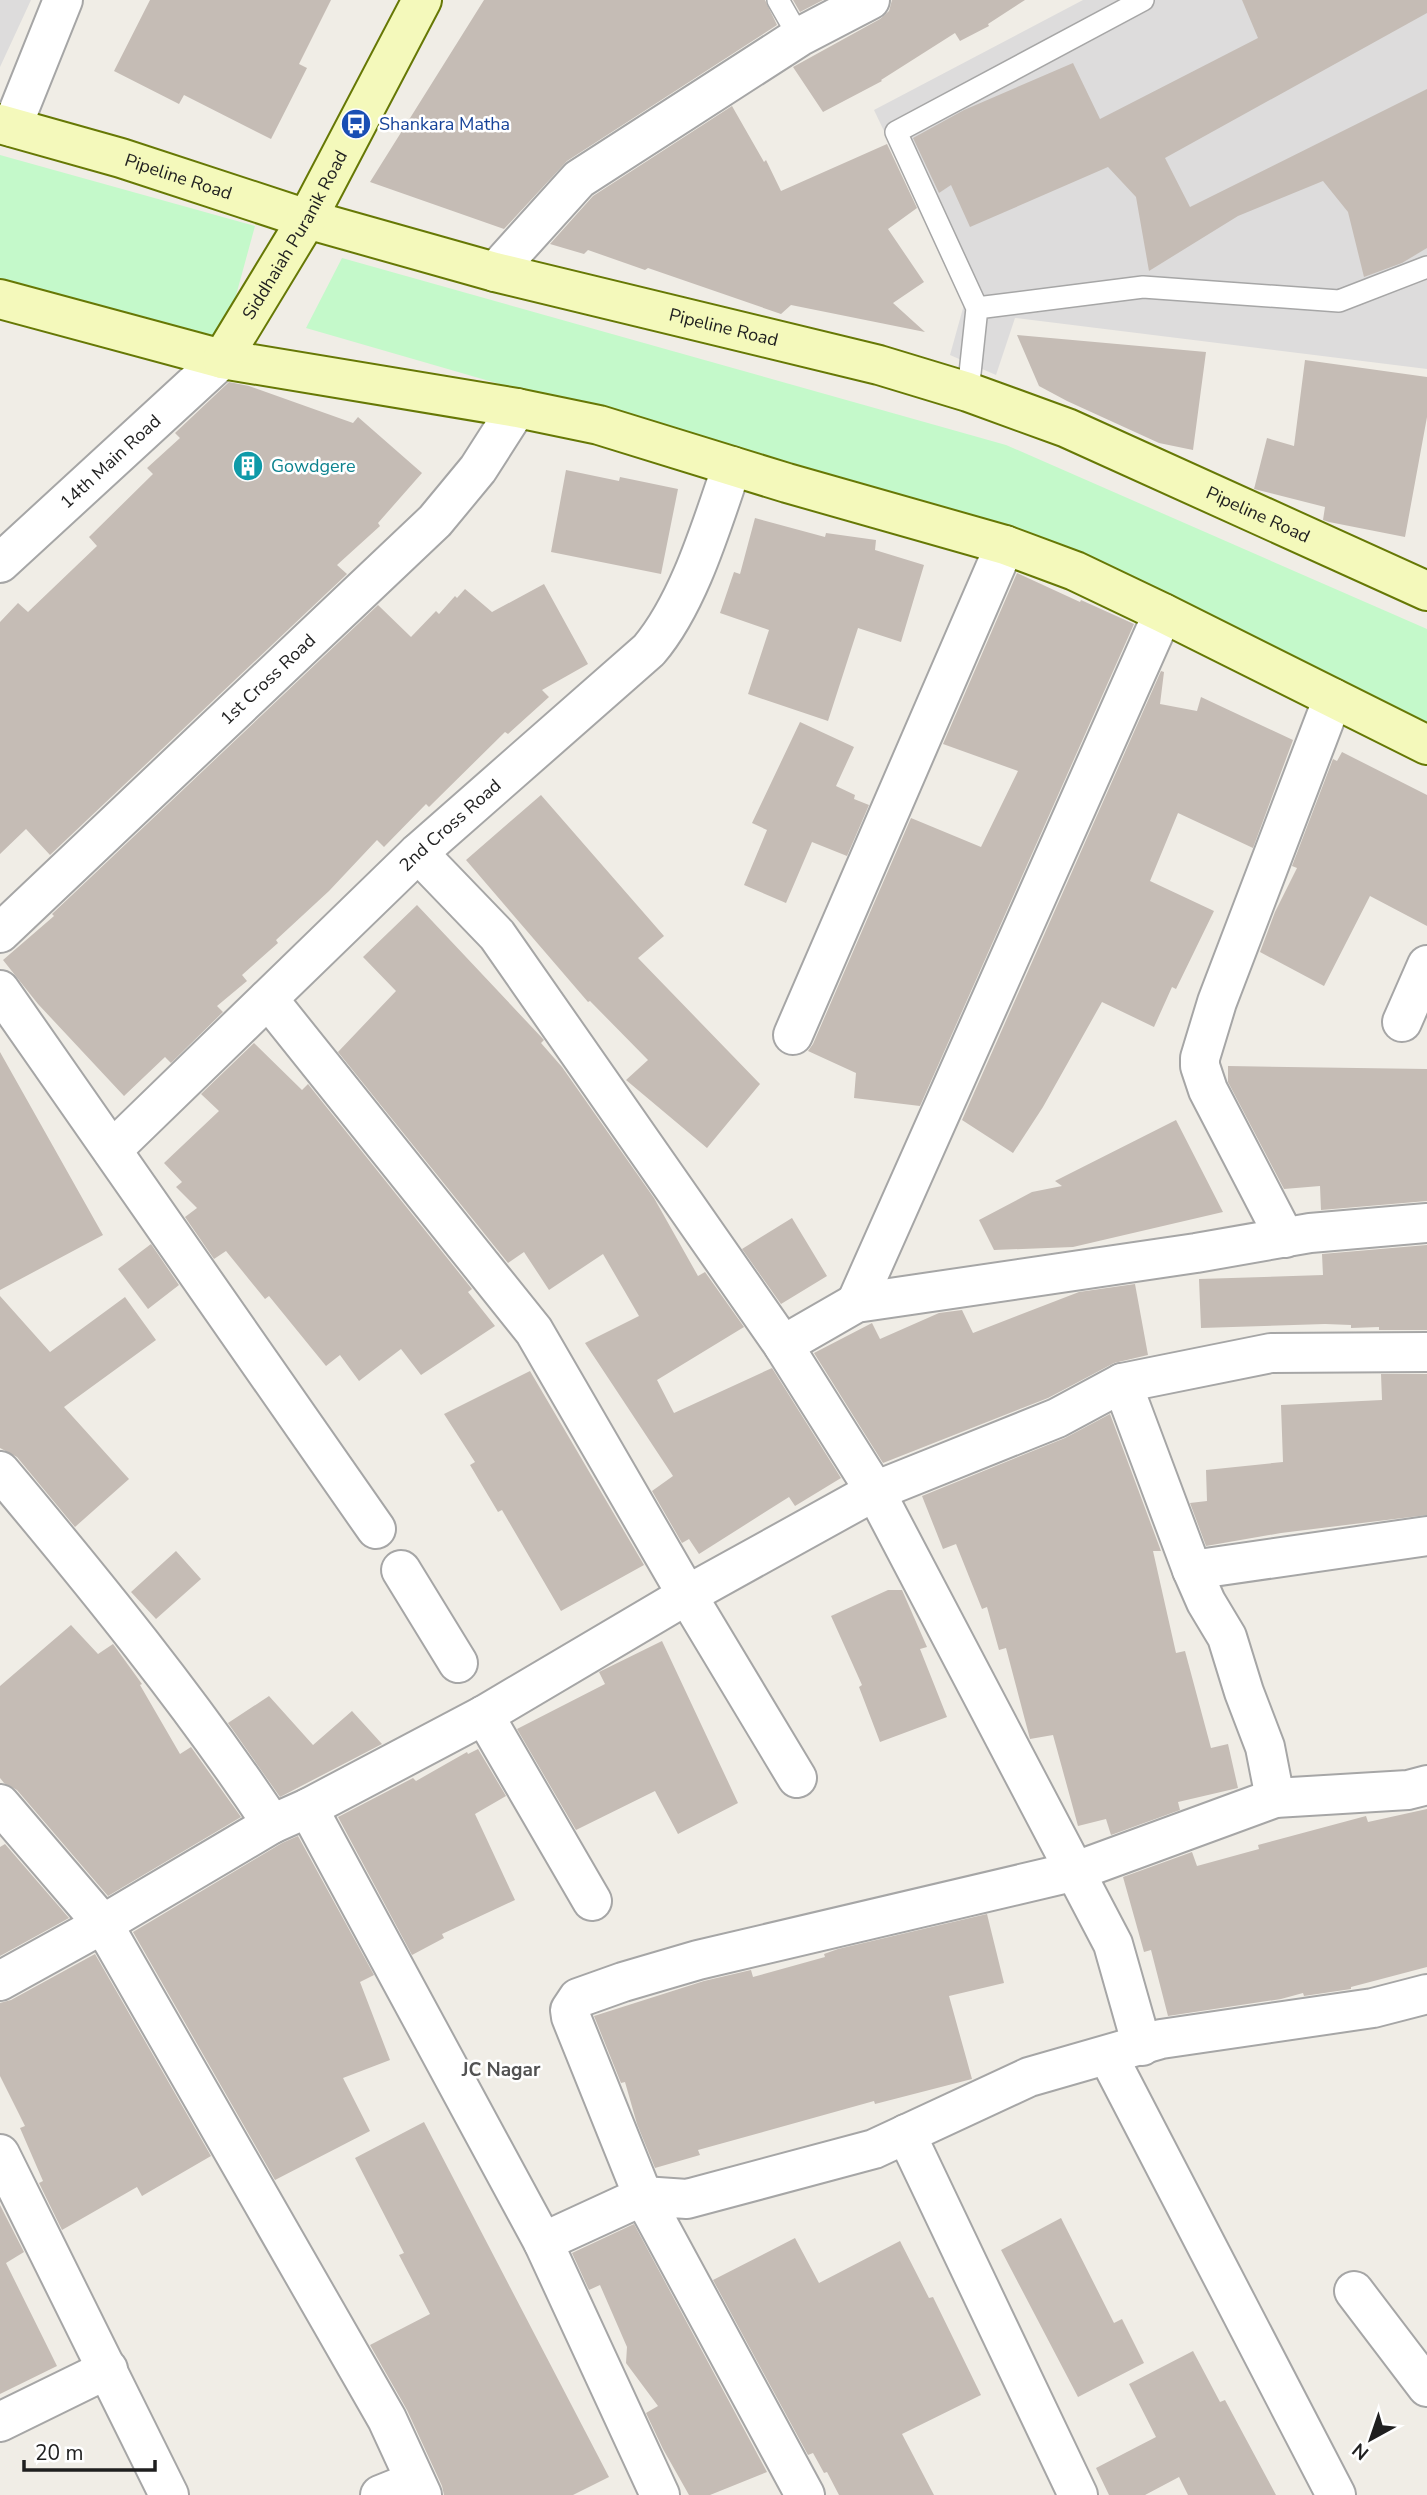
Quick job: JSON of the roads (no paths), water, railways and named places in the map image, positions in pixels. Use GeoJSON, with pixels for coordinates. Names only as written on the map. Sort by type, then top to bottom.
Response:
{"type":"FeatureCollection","features":[{"type":"Feature","properties":{"kind":"main road","name":"Siddhaiah Puranik Road"},"geometry":{"type":"LineString","coordinates":[[222,359],[307,219],[422,0]]}},
{"type":"Feature","properties":{"kind":"main road","name":"Pipeline Road"},"geometry":{"type":"LineString","coordinates":[[6,125],[121,158],[307,219],[495,272],[879,365],[968,392],[1067,428],[1427,591]]}},
{"type":"Feature","properties":{"kind":"main road"},"geometry":{"type":"LineString","coordinates":[[0,299],[222,359],[517,408],[599,425],[1005,545],[1075,571],[1427,745]]}},
{"type":"Feature","properties":{"kind":"street"},"geometry":{"type":"LineString","coordinates":[[6,125],[63,0]]}},
{"type":"Feature","properties":{"kind":"street"},"geometry":{"type":"LineString","coordinates":[[495,272],[579,179],[799,37],[870,0]]}},
{"type":"Feature","properties":{"kind":"street","name":"14th Main Road"},"geometry":{"type":"LineString","coordinates":[[0,564],[222,359]]}},
{"type":"Feature","properties":{"kind":"street","name":"1st Cross Road"},"geometry":{"type":"LineString","coordinates":[[0,933],[435,521],[478,469],[517,408]]}},
{"type":"Feature","properties":{"kind":"street","name":"2nd Cross Road"},"geometry":{"type":"LineString","coordinates":[[112,1150],[418,853],[657,642],[679,603],[710,530],[732,466]]}},
{"type":"Feature","properties":{"kind":"street"},"geometry":{"type":"LineString","coordinates":[[793,1035],[1005,545]]}},
{"type":"Feature","properties":{"kind":"street"},"geometry":{"type":"LineString","coordinates":[[856,1303],[1163,613]]}},
{"type":"Feature","properties":{"kind":"street"},"geometry":{"type":"LineString","coordinates":[[1285,1238],[1208,1090],[1200,1058],[1217,1002],[1333,698]]}},
{"type":"Feature","properties":{"kind":"street"},"geometry":{"type":"LineString","coordinates":[[418,853],[497,935],[783,1345],[875,1491],[1114,1944],[1125,2051],[1336,2495]]}},
{"type":"Feature","properties":{"kind":"street"},"geometry":{"type":"LineString","coordinates":[[1402,1022],[1427,965]]}},
{"type":"Feature","properties":{"kind":"street"},"geometry":{"type":"LineString","coordinates":[[0,990],[376,1529]]}},
{"type":"Feature","properties":{"kind":"street"},"geometry":{"type":"LineString","coordinates":[[268,999],[534,1331],[797,1778]]}},
{"type":"Feature","properties":{"kind":"street"},"geometry":{"type":"LineString","coordinates":[[783,1345],[856,1303],[1196,1253],[1310,1233],[1427,1223]]}},
{"type":"Feature","properties":{"kind":"street"},"geometry":{"type":"LineString","coordinates":[[0,1981],[103,1924],[272,1824],[308,1808],[484,1714],[687,1595],[875,1491],[1057,1418],[1122,1383],[1270,1353],[1427,1352]]}},
{"type":"Feature","properties":{"kind":"street"},"geometry":{"type":"LineString","coordinates":[[1122,1383],[1192,1570],[1206,1602],[1227,1637],[1265,1747],[1275,1798]]}},
{"type":"Feature","properties":{"kind":"street"},"geometry":{"type":"LineString","coordinates":[[0,1471],[53,1534],[223,1751],[272,1824]]}},
{"type":"Feature","properties":{"kind":"street"},"geometry":{"type":"LineString","coordinates":[[1192,1570],[1427,1536]]}},
{"type":"Feature","properties":{"kind":"street"},"geometry":{"type":"LineString","coordinates":[[401,1570],[458,1663]]}},
{"type":"Feature","properties":{"kind":"street"},"geometry":{"type":"LineString","coordinates":[[484,1714],[592,1901]]}},
{"type":"Feature","properties":{"kind":"street"},"geometry":{"type":"LineString","coordinates":[[805,2495],[643,2196],[571,2017],[570,2010],[578,1998],[698,1960],[1076,1871],[1275,1798],[1409,1790],[1427,1785]]}},
{"type":"Feature","properties":{"kind":"street"},"geometry":{"type":"LineString","coordinates":[[0,1804],[103,1924],[387,2419],[418,2488],[380,2495]]}},
{"type":"Feature","properties":{"kind":"street"},"geometry":{"type":"LineString","coordinates":[[308,1808],[544,2242],[660,2495]]}},
{"type":"Feature","properties":{"kind":"street"},"geometry":{"type":"LineString","coordinates":[[544,2242],[643,2196],[687,2199],[874,2149],[1029,2077],[1161,2039],[1373,2008],[1427,1994]]}},
{"type":"Feature","properties":{"kind":"street"},"geometry":{"type":"LineString","coordinates":[[906,2134],[1078,2495]]}},
{"type":"Feature","properties":{"kind":"street"},"geometry":{"type":"LineString","coordinates":[[6,2177],[108,2369],[169,2495]]}},
{"type":"Feature","properties":{"kind":"street"},"geometry":{"type":"LineString","coordinates":[[1354,2291],[1427,2387]]}},
{"type":"Feature","properties":{"kind":"street"},"geometry":{"type":"LineString","coordinates":[[0,2422],[108,2369]]}},
{"type":"Feature","properties":{"kind":"lane"},"geometry":{"type":"LineString","coordinates":[[778,0],[799,37]]}},
{"type":"Feature","properties":{"kind":"lane"},"geometry":{"type":"LineString","coordinates":[[968,392],[977,308],[896,132],[1143,0]]}},
{"type":"Feature","properties":{"kind":"lane"},"geometry":{"type":"LineString","coordinates":[[977,308],[1143,287],[1339,301],[1427,267]]}},
{"type":"Feature","properties":{"kind":"place","name":"Shankara Matha"},"geometry":{"type":"Point","coordinates":[356,124]}},
{"type":"Feature","properties":{"kind":"place","name":"Gowdgere"},"geometry":{"type":"Point","coordinates":[248,466]}},
{"type":"Feature","properties":{"kind":"district","name":"JC Nagar"},"geometry":{"type":"Point","coordinates":[501,2069]}}]}
